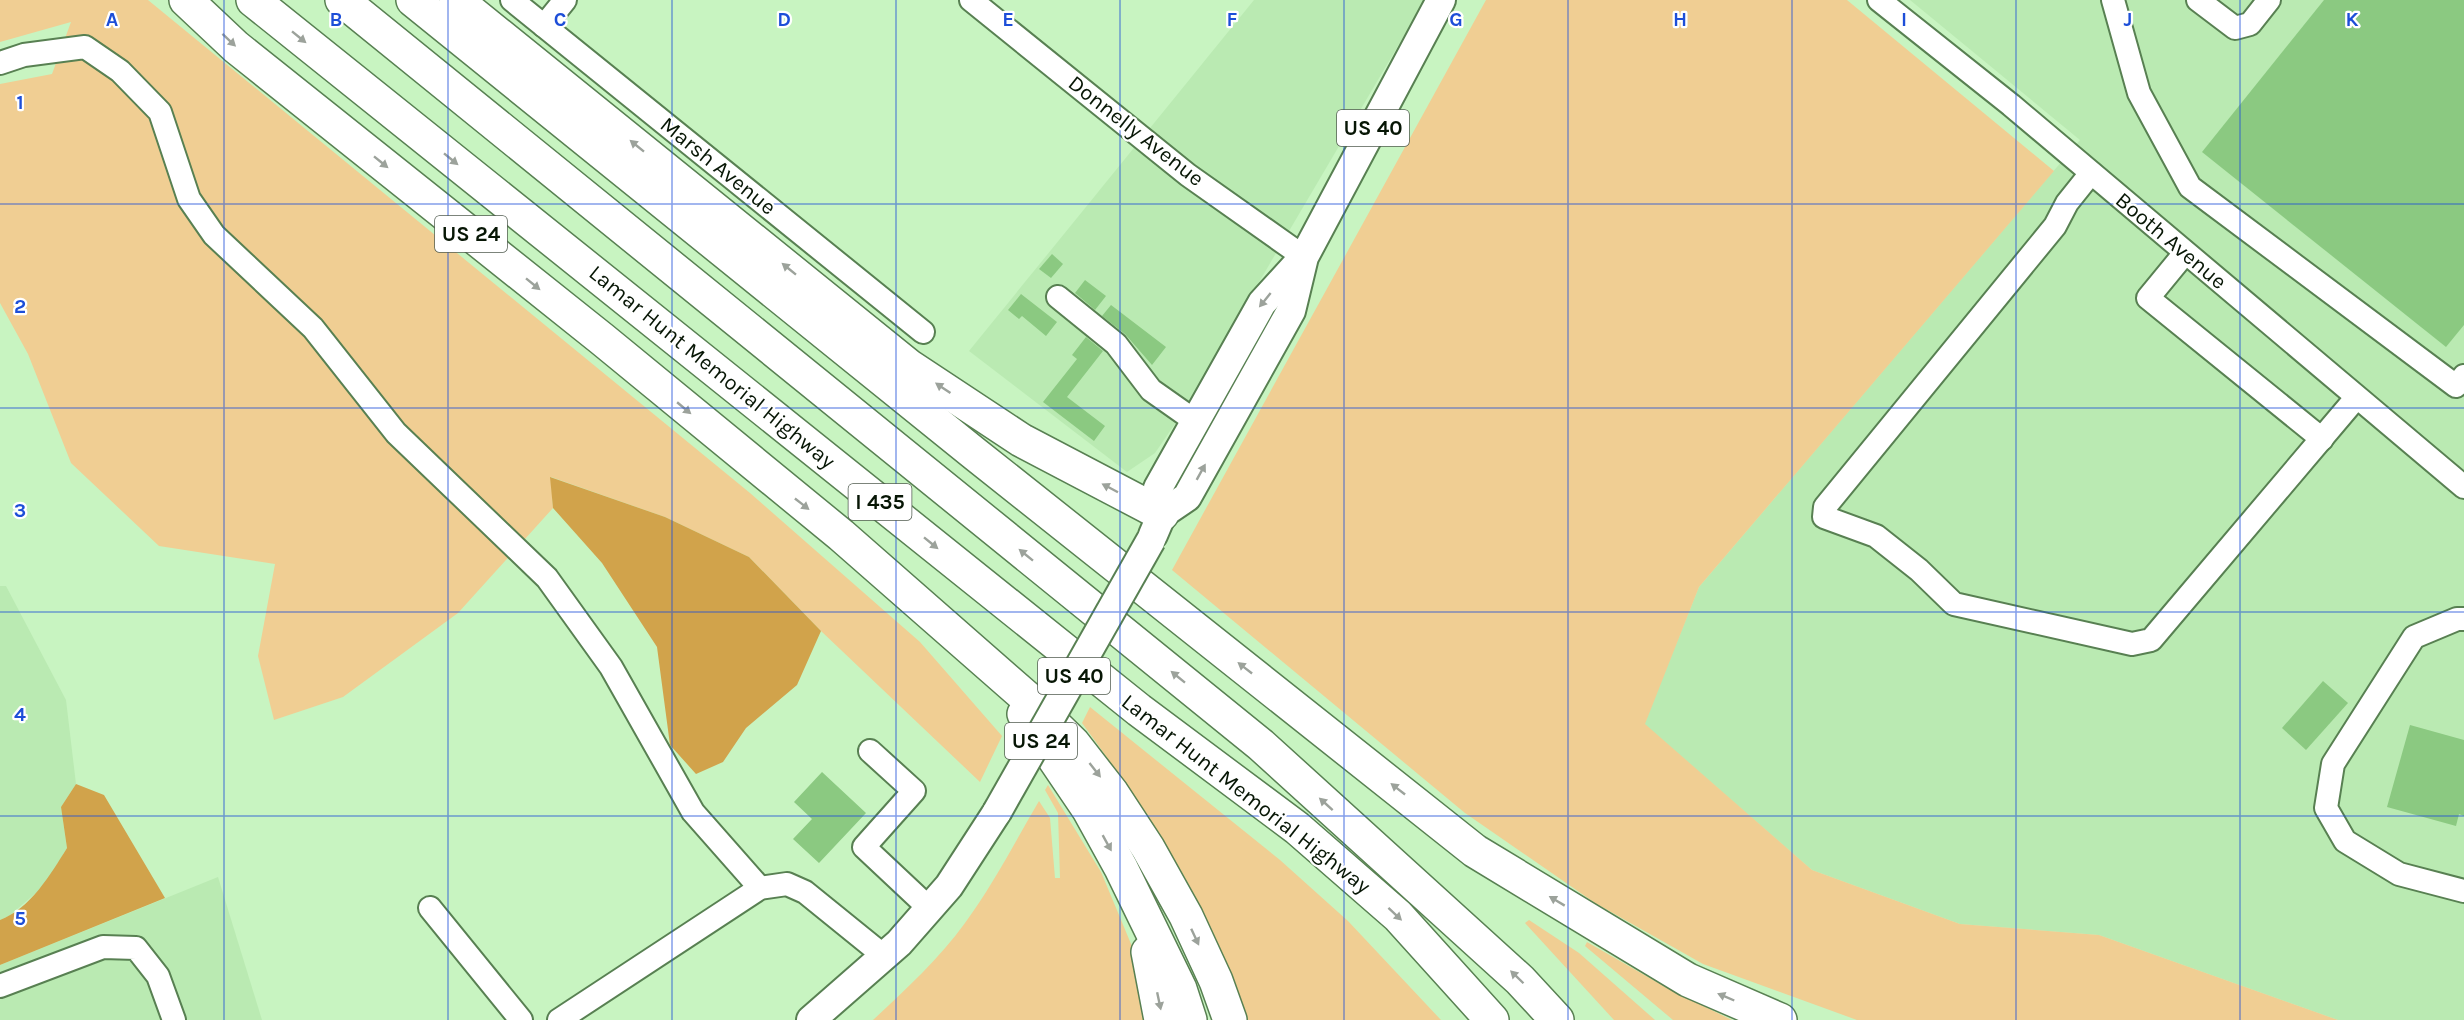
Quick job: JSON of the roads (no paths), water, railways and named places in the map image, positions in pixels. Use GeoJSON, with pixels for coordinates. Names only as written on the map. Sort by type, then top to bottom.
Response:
{"type":"FeatureCollection","features":[{"type":"Feature","properties":{"kind":"highway","name":"US 24"},"geometry":{"type":"LineString","coordinates":[[186,0],[236,47],[602,339],[916,600],[1022,712],[1089,810],[1180,989],[1190,1020]]}},
{"type":"Feature","properties":{"kind":"highway","name":"Lamar Hunt Memorial Highway"},"geometry":{"type":"LineString","coordinates":[[253,0],[1139,710],[1297,828],[1398,916],[1492,1020]]}},
{"type":"Feature","properties":{"kind":"highway","name":"Lamar Hunt Memorial Highway"},"geometry":{"type":"LineString","coordinates":[[342,0],[1261,745],[1520,980],[1557,1020]]}},
{"type":"Feature","properties":{"kind":"highway"},"geometry":{"type":"LineString","coordinates":[[413,0],[984,462],[1475,851],[1688,980],[1780,1020]]}},
{"type":"Feature","properties":{"kind":"highway"},"geometry":{"type":"LineString","coordinates":[[456,0],[909,366],[1156,527]]}},
{"type":"Feature","properties":{"kind":"highway"},"geometry":{"type":"LineString","coordinates":[[916,600],[1058,728],[1073,743],[1112,793],[1148,848],[1186,916],[1216,981],[1230,1020]]}},
{"type":"Feature","properties":{"kind":"highway"},"geometry":{"type":"LineString","coordinates":[[1137,903],[1161,1020]]}},
{"type":"Feature","properties":{"kind":"main road","name":"US 40"},"geometry":{"type":"LineString","coordinates":[[811,1020],[884,956],[949,886],[997,812],[1156,527],[1187,497],[1291,311],[1304,257],[1434,3]]}},
{"type":"Feature","properties":{"kind":"main road","name":"US 40"},"geometry":{"type":"LineString","coordinates":[[1156,527],[1158,488],[1262,303],[1304,257]]}},
{"type":"Feature","properties":{"kind":"street","name":"Marsh Avenue"},"geometry":{"type":"LineString","coordinates":[[512,0],[923,332]]}},
{"type":"Feature","properties":{"kind":"street"},"geometry":{"type":"LineString","coordinates":[[543,26],[565,0]]}},
{"type":"Feature","properties":{"kind":"street","name":"Donnelly Avenue"},"geometry":{"type":"LineString","coordinates":[[971,0],[1188,175],[1304,257]]}},
{"type":"Feature","properties":{"kind":"street","name":"Booth Avenue"},"geometry":{"type":"LineString","coordinates":[[1879,0],[2091,173],[2462,487]]}},
{"type":"Feature","properties":{"kind":"street"},"geometry":{"type":"LineString","coordinates":[[2113,0],[2139,93],[2190,188],[2456,387],[2464,376]]}},
{"type":"Feature","properties":{"kind":"street"},"geometry":{"type":"LineString","coordinates":[[2198,0],[2235,28],[2250,24],[2270,0]]}},
{"type":"Feature","properties":{"kind":"street"},"geometry":{"type":"LineString","coordinates":[[0,63],[24,55],[86,47],[120,71],[160,112],[189,199],[214,235],[314,328],[396,433],[547,578],[611,667],[693,812],[760,888]]}},
{"type":"Feature","properties":{"kind":"street"},"geometry":{"type":"LineString","coordinates":[[2091,173],[2067,203],[2055,226],[1825,507],[1824,517],[1876,536],[1919,570],[1954,604],[2132,644],[2151,640],[2356,398]]}},
{"type":"Feature","properties":{"kind":"street"},"geometry":{"type":"LineString","coordinates":[[2185,253],[2148,298],[2322,439]]}},
{"type":"Feature","properties":{"kind":"street"},"geometry":{"type":"LineString","coordinates":[[1058,297],[1116,344],[1151,390],[1195,422]]}},
{"type":"Feature","properties":{"kind":"street"},"geometry":{"type":"LineString","coordinates":[[2464,619],[2457,619],[2414,637],[2333,764],[2326,808],[2345,841],[2400,874],[2464,891]]}},
{"type":"Feature","properties":{"kind":"street"},"geometry":{"type":"LineString","coordinates":[[870,751],[914,791],[864,847],[929,908]]}},
{"type":"Feature","properties":{"kind":"street"},"geometry":{"type":"LineString","coordinates":[[558,1020],[760,888],[787,884],[805,892],[884,956]]}},
{"type":"Feature","properties":{"kind":"street"},"geometry":{"type":"LineString","coordinates":[[430,908],[521,1020]]}},
{"type":"Feature","properties":{"kind":"street"},"geometry":{"type":"LineString","coordinates":[[0,986],[103,947],[136,948],[158,976],[174,1020]]}}]}
